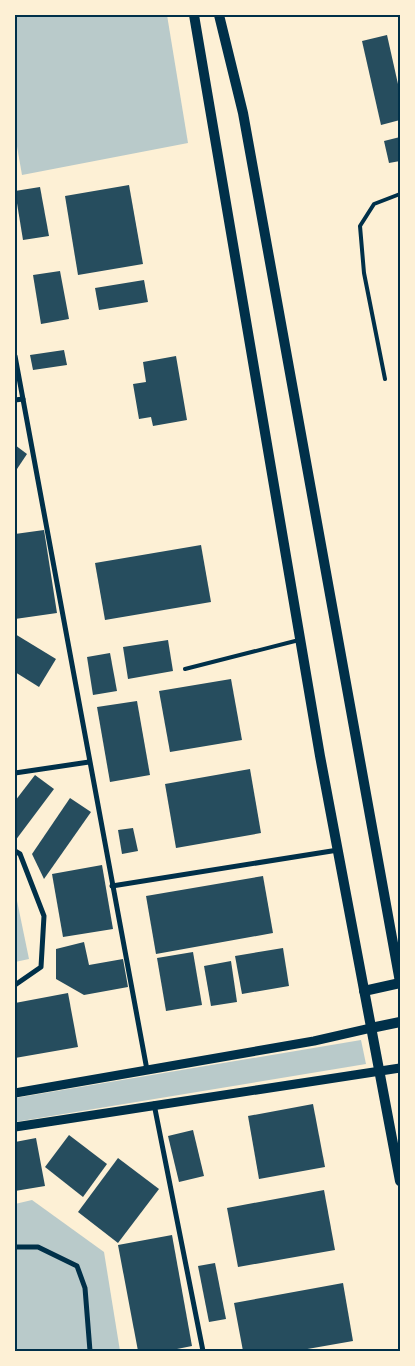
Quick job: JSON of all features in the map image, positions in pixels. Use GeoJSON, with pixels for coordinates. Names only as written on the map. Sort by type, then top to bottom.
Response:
{"type":"FeatureCollection","features":[{"type":"Feature","properties":{"kind":"main road"},"geometry":{"type":"LineString","coordinates":[[194,15],[338,850],[400,1181]]}},
{"type":"Feature","properties":{"kind":"main road"},"geometry":{"type":"LineString","coordinates":[[219,15],[243,113],[400,983],[364,991]]}},
{"type":"Feature","properties":{"kind":"main road"},"geometry":{"type":"LineString","coordinates":[[371,1028],[400,1022]]}},
{"type":"Feature","properties":{"kind":"street"},"geometry":{"type":"LineString","coordinates":[[15,356],[147,1070]]}},
{"type":"Feature","properties":{"kind":"street"},"geometry":{"type":"LineString","coordinates":[[15,400],[23,399]]}},
{"type":"Feature","properties":{"kind":"street"},"geometry":{"type":"LineString","coordinates":[[15,773],[89,762]]}},
{"type":"Feature","properties":{"kind":"street"},"geometry":{"type":"LineString","coordinates":[[112,886],[338,850]]}},
{"type":"Feature","properties":{"kind":"street"},"geometry":{"type":"LineString","coordinates":[[15,852],[20,854],[44,916],[41,967],[15,985]]}},
{"type":"Feature","properties":{"kind":"street"},"geometry":{"type":"LineString","coordinates":[[15,1093],[371,1028]]}},
{"type":"Feature","properties":{"kind":"street"},"geometry":{"type":"LineString","coordinates":[[15,1127],[154,1104],[380,1073],[400,1068]]}},
{"type":"Feature","properties":{"kind":"street"},"geometry":{"type":"LineString","coordinates":[[154,1104],[203,1351]]}},
{"type":"Feature","properties":{"kind":"street"},"geometry":{"type":"LineString","coordinates":[[15,1247],[38,1247],[77,1266],[84,1288],[90,1351]]}},
{"type":"Feature","properties":{"kind":"lane"},"geometry":{"type":"LineString","coordinates":[[385,379],[364,273],[360,226],[374,204],[400,194]]}},
{"type":"Feature","properties":{"kind":"lane"},"geometry":{"type":"LineString","coordinates":[[185,669],[301,640]]}},
{"type":"Feature","properties":{"kind":"shaded area"},"geometry":{"type":"Polygon","coordinates":[[[15,15],[167,15],[188,143],[22,175],[15,135],[15,15]]]}},
{"type":"Feature","properties":{"kind":"shaded area"},"geometry":{"type":"Polygon","coordinates":[[[15,891],[29,959],[15,962],[15,891]]]}},
{"type":"Feature","properties":{"kind":"shaded area"},"geometry":{"type":"Polygon","coordinates":[[[361,1040],[366,1064],[15,1122],[15,1098],[361,1040]]]}},
{"type":"Feature","properties":{"kind":"shaded area"},"geometry":{"type":"Polygon","coordinates":[[[32,1200],[104,1252],[120,1351],[15,1351],[15,1204],[32,1200]]]}},
{"type":"Feature","properties":{"kind":"building"},"geometry":{"type":"Polygon","coordinates":[[[387,35],[400,93],[400,120],[381,125],[362,41],[387,35]]]}},
{"type":"Feature","properties":{"kind":"building"},"geometry":{"type":"Polygon","coordinates":[[[400,137],[400,161],[389,163],[384,141],[400,137]]]}},
{"type":"Feature","properties":{"kind":"building"},"geometry":{"type":"Polygon","coordinates":[[[129,185],[143,264],[78,275],[65,196],[129,185]]]}},
{"type":"Feature","properties":{"kind":"building"},"geometry":{"type":"Polygon","coordinates":[[[40,187],[49,236],[23,240],[15,191],[40,187]]]}},
{"type":"Feature","properties":{"kind":"building"},"geometry":{"type":"Polygon","coordinates":[[[60,271],[69,319],[41,324],[33,275],[60,271]]]}},
{"type":"Feature","properties":{"kind":"building"},"geometry":{"type":"Polygon","coordinates":[[[144,280],[148,302],[99,310],[95,288],[144,280]]]}},
{"type":"Feature","properties":{"kind":"building"},"geometry":{"type":"Polygon","coordinates":[[[64,350],[67,365],[33,370],[30,355],[64,350]]]}},
{"type":"Feature","properties":{"kind":"building"},"geometry":{"type":"Polygon","coordinates":[[[176,356],[187,420],[153,426],[151,417],[139,419],[133,384],[146,382],[143,362],[176,356]]]}},
{"type":"Feature","properties":{"kind":"building"},"geometry":{"type":"Polygon","coordinates":[[[15,445],[27,454],[15,472],[15,445]]]}},
{"type":"Feature","properties":{"kind":"building"},"geometry":{"type":"Polygon","coordinates":[[[44,530],[57,613],[15,619],[15,534],[44,530]]]}},
{"type":"Feature","properties":{"kind":"building"},"geometry":{"type":"Polygon","coordinates":[[[201,545],[211,602],[105,620],[95,563],[201,545]]]}},
{"type":"Feature","properties":{"kind":"building"},"geometry":{"type":"Polygon","coordinates":[[[15,634],[56,659],[39,687],[15,672],[15,634]]]}},
{"type":"Feature","properties":{"kind":"building"},"geometry":{"type":"Polygon","coordinates":[[[168,640],[173,671],[128,679],[123,647],[168,640]]]}},
{"type":"Feature","properties":{"kind":"building"},"geometry":{"type":"Polygon","coordinates":[[[110,653],[117,691],[93,695],[87,657],[110,653]]]}},
{"type":"Feature","properties":{"kind":"building"},"geometry":{"type":"Polygon","coordinates":[[[231,679],[242,740],[170,752],[159,691],[231,679]]]}},
{"type":"Feature","properties":{"kind":"building"},"geometry":{"type":"Polygon","coordinates":[[[137,701],[150,775],[110,782],[97,707],[137,701]]]}},
{"type":"Feature","properties":{"kind":"building"},"geometry":{"type":"Polygon","coordinates":[[[250,769],[261,833],[176,848],[165,784],[250,769]]]}},
{"type":"Feature","properties":{"kind":"building"},"geometry":{"type":"Polygon","coordinates":[[[35,775],[54,789],[15,841],[15,801],[35,775]]]}},
{"type":"Feature","properties":{"kind":"building"},"geometry":{"type":"Polygon","coordinates":[[[70,798],[91,812],[44,879],[32,854],[70,798]]]}},
{"type":"Feature","properties":{"kind":"building"},"geometry":{"type":"Polygon","coordinates":[[[133,828],[138,851],[122,854],[118,830],[133,828]]]}},
{"type":"Feature","properties":{"kind":"building"},"geometry":{"type":"Polygon","coordinates":[[[102,865],[113,929],[63,937],[52,874],[102,865]]]}},
{"type":"Feature","properties":{"kind":"building"},"geometry":{"type":"Polygon","coordinates":[[[263,876],[273,933],[156,954],[146,896],[263,876]]]}},
{"type":"Feature","properties":{"kind":"building"},"geometry":{"type":"Polygon","coordinates":[[[84,942],[89,965],[123,959],[128,987],[84,995],[56,979],[56,949],[84,942]]]}},
{"type":"Feature","properties":{"kind":"building"},"geometry":{"type":"Polygon","coordinates":[[[283,948],[289,986],[242,994],[235,956],[283,948]]]}},
{"type":"Feature","properties":{"kind":"building"},"geometry":{"type":"Polygon","coordinates":[[[193,952],[202,1005],[166,1011],[157,958],[193,952]]]}},
{"type":"Feature","properties":{"kind":"building"},"geometry":{"type":"Polygon","coordinates":[[[231,961],[237,1002],[211,1006],[204,966],[231,961]]]}},
{"type":"Feature","properties":{"kind":"building"},"geometry":{"type":"Polygon","coordinates":[[[68,993],[78,1047],[15,1058],[15,1003],[68,993]]]}},
{"type":"Feature","properties":{"kind":"building"},"geometry":{"type":"Polygon","coordinates":[[[313,1104],[325,1167],[259,1179],[248,1116],[313,1104]]]}},
{"type":"Feature","properties":{"kind":"building"},"geometry":{"type":"Polygon","coordinates":[[[193,1130],[204,1176],[179,1182],[168,1136],[193,1130]]]}},
{"type":"Feature","properties":{"kind":"building"},"geometry":{"type":"Polygon","coordinates":[[[69,1135],[107,1164],[83,1197],[45,1167],[69,1135]]]}},
{"type":"Feature","properties":{"kind":"building"},"geometry":{"type":"Polygon","coordinates":[[[36,1138],[45,1186],[15,1191],[15,1142],[36,1138]]]}},
{"type":"Feature","properties":{"kind":"building"},"geometry":{"type":"Polygon","coordinates":[[[118,1158],[159,1189],[118,1243],[78,1212],[118,1158]]]}},
{"type":"Feature","properties":{"kind":"building"},"geometry":{"type":"Polygon","coordinates":[[[324,1190],[335,1250],[238,1267],[227,1208],[324,1190]]]}},
{"type":"Feature","properties":{"kind":"building"},"geometry":{"type":"Polygon","coordinates":[[[172,1235],[192,1346],[167,1351],[138,1351],[118,1245],[172,1235]]]}},
{"type":"Feature","properties":{"kind":"building"},"geometry":{"type":"Polygon","coordinates":[[[215,1263],[226,1319],[209,1322],[198,1266],[215,1263]]]}},
{"type":"Feature","properties":{"kind":"building"},"geometry":{"type":"Polygon","coordinates":[[[343,1283],[353,1341],[296,1351],[243,1351],[234,1303],[343,1283]]]}}]}
